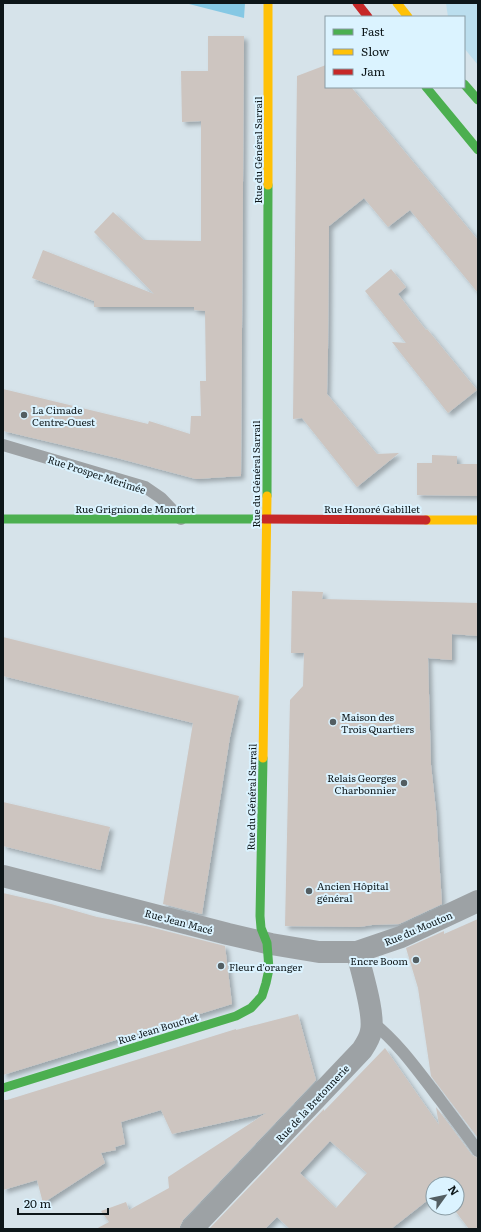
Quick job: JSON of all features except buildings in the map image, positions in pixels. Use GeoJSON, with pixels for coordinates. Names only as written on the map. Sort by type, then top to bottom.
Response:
{"type":"FeatureCollection","features":[{"type":"Feature","properties":{"kind":"street","name":"Rue du Général Sarrail"},"geometry":{"type":"LineString","coordinates":[[267,943],[260,928],[260,916],[266,519],[268,3]]}},
{"type":"Feature","properties":{"kind":"street"},"geometry":{"type":"LineString","coordinates":[[357,3],[367,16]]}},
{"type":"Feature","properties":{"kind":"street"},"geometry":{"type":"LineString","coordinates":[[397,3],[407,16]]}},
{"type":"Feature","properties":{"kind":"street"},"geometry":{"type":"LineString","coordinates":[[465,85],[478,100]]}},
{"type":"Feature","properties":{"kind":"street"},"geometry":{"type":"LineString","coordinates":[[427,88],[478,150]]}},
{"type":"Feature","properties":{"kind":"street","name":"Rue Grignion de Monfort"},"geometry":{"type":"LineString","coordinates":[[3,519],[266,519]]}},
{"type":"Feature","properties":{"kind":"street","name":"Rue Honoré Gabillet"},"geometry":{"type":"LineString","coordinates":[[266,519],[478,520]]}},
{"type":"Feature","properties":{"kind":"street","name":"Rue Jean Macé"},"geometry":{"type":"LineString","coordinates":[[3,876],[267,943],[319,952],[357,952]]}},
{"type":"Feature","properties":{"kind":"street","name":"Rue du Mouton"},"geometry":{"type":"LineString","coordinates":[[357,952],[401,937],[478,902]]}},
{"type":"Feature","properties":{"kind":"street","name":"Rue Jean Bouchet"},"geometry":{"type":"LineString","coordinates":[[3,1088],[236,1016],[250,1008],[262,996],[269,969],[267,943]]}},
{"type":"Feature","properties":{"kind":"street","name":"Rue de la Bretonnerie"},"geometry":{"type":"LineString","coordinates":[[192,1229],[362,1050],[372,1030],[372,1022],[369,999],[357,952]]}},
{"type":"Feature","properties":{"kind":"lane","name":"Rue Prosper Merimée"},"geometry":{"type":"LineString","coordinates":[[3,445],[145,487],[161,498],[181,518]]}},
{"type":"Feature","properties":{"kind":"lane"},"geometry":{"type":"LineString","coordinates":[[372,1022],[398,1046],[412,1063],[478,1151]]}},
{"type":"Feature","properties":{"kind":"shaded area"},"geometry":{"type":"Polygon","coordinates":[[[446,3],[478,3],[478,65],[465,49],[465,16],[448,16],[446,3]]]}},
{"type":"Feature","properties":{"kind":"water"},"geometry":{"type":"Polygon","coordinates":[[[185,3],[245,3],[244,18],[185,3]]]}},
{"type":"Feature","properties":{"kind":"traffic: fast"},"geometry":{"type":"LineString","coordinates":[[465,85],[478,100]]}},
{"type":"Feature","properties":{"kind":"traffic: fast"},"geometry":{"type":"LineString","coordinates":[[427,88],[478,150]]}},
{"type":"Feature","properties":{"kind":"traffic: fast"},"geometry":{"type":"LineString","coordinates":[[267,496],[268,185]]}},
{"type":"Feature","properties":{"kind":"traffic: fast"},"geometry":{"type":"LineString","coordinates":[[3,519],[264,519]]}},
{"type":"Feature","properties":{"kind":"traffic: fast"},"geometry":{"type":"LineString","coordinates":[[3,1088],[236,1016],[251,1008],[262,996],[269,969],[267,943],[261,928],[260,916],[263,758]]}},
{"type":"Feature","properties":{"kind":"traffic: slow"},"geometry":{"type":"LineString","coordinates":[[268,3],[268,185]]}},
{"type":"Feature","properties":{"kind":"traffic: slow"},"geometry":{"type":"LineString","coordinates":[[397,3],[407,16]]}},
{"type":"Feature","properties":{"kind":"traffic: slow"},"geometry":{"type":"LineString","coordinates":[[263,758],[267,496]]}},
{"type":"Feature","properties":{"kind":"traffic: slow"},"geometry":{"type":"LineString","coordinates":[[426,520],[478,520]]}},
{"type":"Feature","properties":{"kind":"traffic: jam"},"geometry":{"type":"LineString","coordinates":[[357,3],[367,16]]}},
{"type":"Feature","properties":{"kind":"traffic: jam"},"geometry":{"type":"LineString","coordinates":[[264,519],[426,520]]}},
{"type":"Feature","properties":{"kind":"place","name":"La Cimade Centre-Ouest"},"geometry":{"type":"Point","coordinates":[24,415]}},
{"type":"Feature","properties":{"kind":"place","name":"Maison des Trois Quartiers"},"geometry":{"type":"Point","coordinates":[333,722]}},
{"type":"Feature","properties":{"kind":"place","name":"Relais Georges Charbonnier"},"geometry":{"type":"Point","coordinates":[404,783]}},
{"type":"Feature","properties":{"kind":"place","name":"Ancien Hôpital général"},"geometry":{"type":"Point","coordinates":[309,891]}},
{"type":"Feature","properties":{"kind":"place","name":"Encre Boom"},"geometry":{"type":"Point","coordinates":[416,960]}},
{"type":"Feature","properties":{"kind":"place","name":"Fleur d'oranger"},"geometry":{"type":"Point","coordinates":[221,966]}}]}
